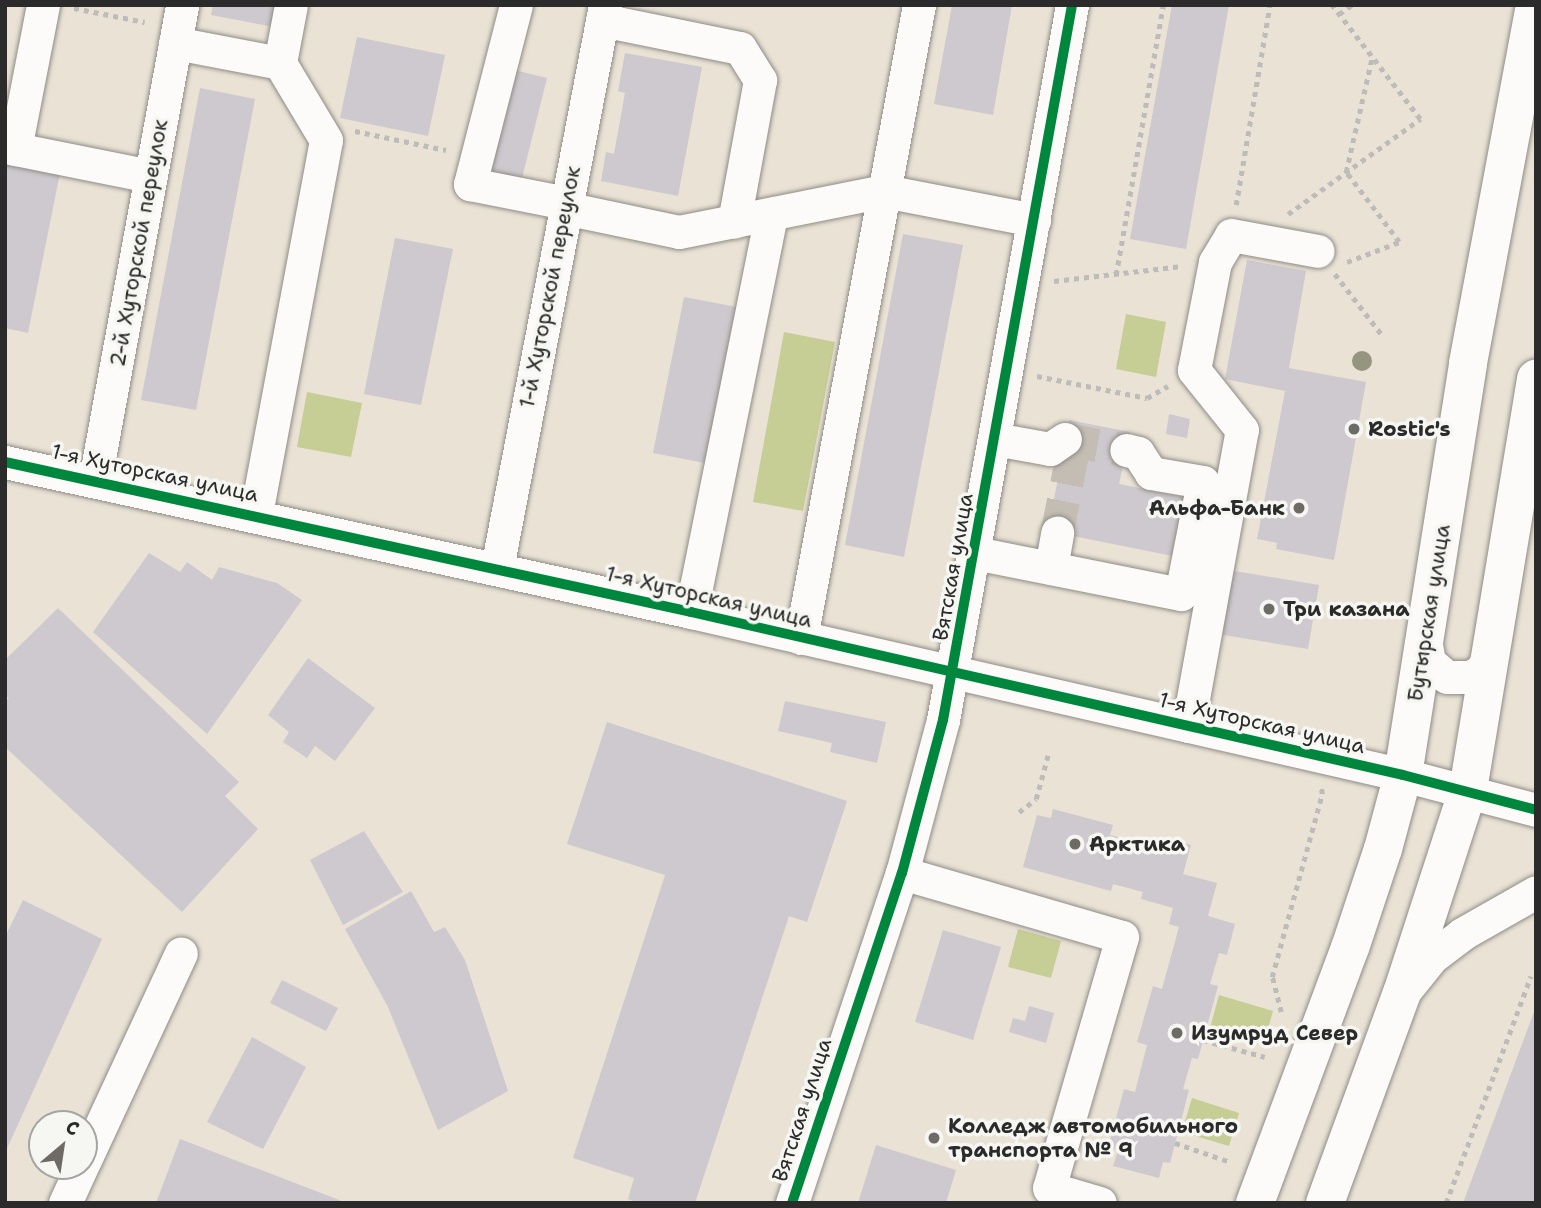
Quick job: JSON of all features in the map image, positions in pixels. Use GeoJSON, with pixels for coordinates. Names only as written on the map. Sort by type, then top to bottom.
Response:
{"type":"FeatureCollection","features":[{"type":"Feature","properties":{"kind":"main road","name":"Бутырская улица"},"geometry":{"type":"LineString","coordinates":[[1255,1203],[1350,948],[1383,849],[1403,775],[1468,363],[1535,5]]}},
{"type":"Feature","properties":{"kind":"main road"},"geometry":{"type":"LineString","coordinates":[[1325,1203],[1402,993],[1468,790],[1492,651],[1524,522],[1536,379]]}},
{"type":"Feature","properties":{"kind":"street","name":"2-й Хуторской переулок"},"geometry":{"type":"LineString","coordinates":[[94,480],[182,5]]}},
{"type":"Feature","properties":{"kind":"street"},"geometry":{"type":"LineString","coordinates":[[256,514],[326,140],[280,63],[291,5]]}},
{"type":"Feature","properties":{"kind":"street"},"geometry":{"type":"LineString","coordinates":[[516,5],[470,184],[679,232],[884,191],[1034,220]]}},
{"type":"Feature","properties":{"kind":"street"},"geometry":{"type":"LineString","coordinates":[[801,638],[919,5]]}},
{"type":"Feature","properties":{"kind":"street","name":"Вятская улица"},"geometry":{"type":"LineString","coordinates":[[792,1203],[901,873],[954,672],[1072,5]]}},
{"type":"Feature","properties":{"kind":"street"},"geometry":{"type":"LineString","coordinates":[[58,6],[10,148],[150,176]]}},
{"type":"Feature","properties":{"kind":"street"},"geometry":{"type":"LineString","coordinates":[[603,12],[740,48],[760,80],[734,222]]}},
{"type":"Feature","properties":{"kind":"street","name":"1-й Хуторской переулок"},"geometry":{"type":"LineString","coordinates":[[497,569],[603,12]]}},
{"type":"Feature","properties":{"kind":"street"},"geometry":{"type":"LineString","coordinates":[[175,43],[280,63]]}},
{"type":"Feature","properties":{"kind":"street"},"geometry":{"type":"LineString","coordinates":[[691,612],[771,214]]}},
{"type":"Feature","properties":{"kind":"street"},"geometry":{"type":"LineString","coordinates":[[1188,726],[1242,430],[1194,370],[1233,245],[1324,260]]}},
{"type":"Feature","properties":{"kind":"street"},"geometry":{"type":"LineString","coordinates":[[995,439],[1049,449],[1065,439]]}},
{"type":"Feature","properties":{"kind":"street"},"geometry":{"type":"LineString","coordinates":[[975,553],[1181,594],[1203,482],[1151,473],[1138,453],[1126,450]]}},
{"type":"Feature","properties":{"kind":"street","name":"1-я Хуторская улица"},"geometry":{"type":"LineString","coordinates":[[5,462],[256,514],[691,612],[1468,790],[1536,810]]}},
{"type":"Feature","properties":{"kind":"street"},"geometry":{"type":"LineString","coordinates":[[1051,568],[1058,533]]}},
{"type":"Feature","properties":{"kind":"street"},"geometry":{"type":"LineString","coordinates":[[1425,639],[1429,662],[1447,677],[1470,677],[1480,671],[1492,651]]}},
{"type":"Feature","properties":{"kind":"street"},"geometry":{"type":"LineString","coordinates":[[901,873],[1122,937],[1049,1188],[1100,1203]]}},
{"type":"Feature","properties":{"kind":"street"},"geometry":{"type":"LineString","coordinates":[[1402,993],[1432,957],[1462,933],[1536,892]]}},
{"type":"Feature","properties":{"kind":"street"},"geometry":{"type":"LineString","coordinates":[[98,1132],[181,953]]}},
{"type":"Feature","properties":{"kind":"street"},"geometry":{"type":"LineString","coordinates":[[65,1203],[76,1180]]}},
{"type":"Feature","properties":{"kind":"path"},"geometry":{"type":"LineString","coordinates":[[1116,275],[1163,5]]}},
{"type":"Feature","properties":{"kind":"path"},"geometry":{"type":"LineString","coordinates":[[1233,245],[1270,5]]}},
{"type":"Feature","properties":{"kind":"path"},"geometry":{"type":"LineString","coordinates":[[1054,281],[1116,275],[1233,245],[1346,172],[1420,119],[1332,5]]}},
{"type":"Feature","properties":{"kind":"path"},"geometry":{"type":"LineString","coordinates":[[1339,14],[1352,5]]}},
{"type":"Feature","properties":{"kind":"path"},"geometry":{"type":"LineString","coordinates":[[58,6],[145,22]]}},
{"type":"Feature","properties":{"kind":"path"},"geometry":{"type":"LineString","coordinates":[[1346,172],[1373,57]]}},
{"type":"Feature","properties":{"kind":"path"},"geometry":{"type":"LineString","coordinates":[[326,140],[344,129],[477,157]]}},
{"type":"Feature","properties":{"kind":"path"},"geometry":{"type":"LineString","coordinates":[[1346,172],[1399,242],[1324,260],[1383,336]]}},
{"type":"Feature","properties":{"kind":"path"},"geometry":{"type":"LineString","coordinates":[[1037,376],[1147,398],[1194,370]]}},
{"type":"Feature","properties":{"kind":"path"},"geometry":{"type":"LineString","coordinates":[[1019,812],[1036,799],[1048,755]]}},
{"type":"Feature","properties":{"kind":"path"},"geometry":{"type":"LineString","coordinates":[[1281,1012],[1272,977],[1322,794]]}},
{"type":"Feature","properties":{"kind":"path"},"geometry":{"type":"LineString","coordinates":[[1446,1203],[1531,976]]}},
{"type":"Feature","properties":{"kind":"path"},"geometry":{"type":"LineString","coordinates":[[1203,1040],[1265,1057]]}},
{"type":"Feature","properties":{"kind":"path"},"geometry":{"type":"LineString","coordinates":[[1175,1143],[1228,1161]]}},
{"type":"Feature","properties":{"kind":"green space"},"geometry":{"type":"Polygon","coordinates":[[[1126,314],[1166,322],[1156,377],[1116,369],[1126,314]]]}},
{"type":"Feature","properties":{"kind":"green space"},"geometry":{"type":"Polygon","coordinates":[[[784,332],[835,342],[803,511],[753,502],[784,332]]]}},
{"type":"Feature","properties":{"kind":"green space"},"geometry":{"type":"Polygon","coordinates":[[[307,392],[362,403],[351,457],[297,447],[307,392]]]}},
{"type":"Feature","properties":{"kind":"green space"},"geometry":{"type":"Polygon","coordinates":[[[1018,929],[1061,941],[1051,978],[1008,967],[1018,929]]]}},
{"type":"Feature","properties":{"kind":"green space"},"geometry":{"type":"Polygon","coordinates":[[[1219,995],[1273,1011],[1264,1043],[1210,1028],[1219,995]]]}},
{"type":"Feature","properties":{"kind":"green space"},"geometry":{"type":"Polygon","coordinates":[[[1192,1098],[1239,1113],[1229,1146],[1182,1132],[1192,1098]]]}},
{"type":"Feature","properties":{"kind":"building"},"geometry":{"type":"Polygon","coordinates":[[[213,5],[278,5],[274,27],[211,15],[213,5]]]}},
{"type":"Feature","properties":{"kind":"building"},"geometry":{"type":"Polygon","coordinates":[[[952,5],[1012,5],[993,115],[934,104],[952,5]]]}},
{"type":"Feature","properties":{"kind":"building"},"geometry":{"type":"Polygon","coordinates":[[[1172,5],[1229,5],[1186,249],[1130,239],[1172,5]]]}},
{"type":"Feature","properties":{"kind":"building"},"geometry":{"type":"Polygon","coordinates":[[[357,37],[445,55],[428,136],[340,118],[357,37]]]}},
{"type":"Feature","properties":{"kind":"building"},"geometry":{"type":"Polygon","coordinates":[[[625,53],[702,67],[678,196],[601,181],[606,152],[614,154],[625,93],[618,91],[625,53]]]}},
{"type":"Feature","properties":{"kind":"building"},"geometry":{"type":"Polygon","coordinates":[[[514,70],[547,78],[521,182],[487,173],[514,70]]]}},
{"type":"Feature","properties":{"kind":"building"},"geometry":{"type":"Polygon","coordinates":[[[200,88],[255,99],[196,410],[141,400],[200,88]]]}},
{"type":"Feature","properties":{"kind":"building"},"geometry":{"type":"Polygon","coordinates":[[[5,162],[60,173],[28,333],[5,328],[5,162]]]}},
{"type":"Feature","properties":{"kind":"building"},"geometry":{"type":"Polygon","coordinates":[[[903,234],[963,245],[904,557],[845,545],[903,234]]]}},
{"type":"Feature","properties":{"kind":"building"},"geometry":{"type":"Polygon","coordinates":[[[395,238],[453,249],[421,405],[364,394],[395,238]]]}},
{"type":"Feature","properties":{"kind":"building"},"geometry":{"type":"Polygon","coordinates":[[[1247,260],[1306,271],[1289,368],[1366,382],[1334,560],[1276,549],[1277,543],[1257,539],[1285,391],[1225,379],[1247,260]]]}},
{"type":"Feature","properties":{"kind":"building"},"geometry":{"type":"Polygon","coordinates":[[[684,297],[742,308],[710,464],[653,453],[684,297]]]}},
{"type":"Feature","properties":{"kind":"building"},"geometry":{"type":"Polygon","coordinates":[[[1169,414],[1190,419],[1187,438],[1166,434],[1169,414]]]}},
{"type":"Feature","properties":{"kind":"building"},"geometry":{"type":"Polygon","coordinates":[[[1069,420],[1130,432],[1119,484],[1189,498],[1178,557],[1048,531],[1069,420]]]}},
{"type":"Feature","properties":{"kind":"building"},"geometry":{"type":"Polygon","coordinates":[[[149,553],[180,572],[187,562],[212,580],[219,567],[277,583],[302,600],[207,734],[93,632],[149,553]]]}},
{"type":"Feature","properties":{"kind":"building","name":"Три казана"},"geometry":{"type":"Polygon","coordinates":[[[1229,570],[1319,585],[1308,649],[1218,634],[1229,570]]]}},
{"type":"Feature","properties":{"kind":"building"},"geometry":{"type":"Polygon","coordinates":[[[58,608],[239,782],[225,796],[258,829],[182,912],[5,747],[5,702],[9,698],[5,695],[5,660],[58,608]]]}},
{"type":"Feature","properties":{"kind":"building"},"geometry":{"type":"Polygon","coordinates":[[[308,658],[375,708],[335,761],[315,746],[307,758],[283,742],[289,732],[268,715],[308,658]]]}},
{"type":"Feature","properties":{"kind":"building"},"geometry":{"type":"Polygon","coordinates":[[[785,701],[886,722],[877,763],[830,752],[832,743],[778,731],[785,701]]]}},
{"type":"Feature","properties":{"kind":"building"},"geometry":{"type":"Polygon","coordinates":[[[607,722],[847,801],[807,922],[789,916],[695,1203],[638,1203],[628,1199],[634,1178],[573,1158],[665,875],[567,844],[607,722]]]}},
{"type":"Feature","properties":{"kind":"building"},"geometry":{"type":"Polygon","coordinates":[[[1053,809],[1113,825],[1110,835],[1170,851],[1173,840],[1191,845],[1183,874],[1217,883],[1208,916],[1235,924],[1227,955],[1219,953],[1210,984],[1218,986],[1198,1059],[1192,1058],[1183,1089],[1189,1090],[1170,1163],[1163,1162],[1159,1178],[1113,1166],[1118,1150],[1108,1148],[1124,1089],[1135,1092],[1147,1045],[1137,1042],[1153,986],[1162,989],[1179,927],[1169,924],[1173,908],[1141,899],[1143,892],[1113,884],[1111,891],[1023,867],[1037,815],[1051,818],[1053,809]]]}},
{"type":"Feature","properties":{"kind":"building"},"geometry":{"type":"Polygon","coordinates":[[[364,831],[403,892],[343,925],[310,860],[364,831]]]}},
{"type":"Feature","properties":{"kind":"building"},"geometry":{"type":"Polygon","coordinates":[[[411,891],[434,932],[445,927],[465,960],[508,1091],[438,1130],[388,1007],[345,929],[411,891]]]}},
{"type":"Feature","properties":{"kind":"building"},"geometry":{"type":"Polygon","coordinates":[[[23,900],[102,939],[5,1153],[5,937],[23,900]]]}},
{"type":"Feature","properties":{"kind":"building"},"geometry":{"type":"Polygon","coordinates":[[[943,930],[1001,947],[973,1040],[915,1022],[943,930]]]}},
{"type":"Feature","properties":{"kind":"building"},"geometry":{"type":"Polygon","coordinates":[[[282,980],[338,1008],[326,1031],[270,1003],[282,980]]]}},
{"type":"Feature","properties":{"kind":"building"},"geometry":{"type":"Polygon","coordinates":[[[1029,1006],[1054,1013],[1046,1043],[1009,1032],[1013,1018],[1025,1021],[1029,1006]]]}},
{"type":"Feature","properties":{"kind":"building"},"geometry":{"type":"Polygon","coordinates":[[[1535,1009],[1536,1203],[1463,1203],[1535,1009]]]}},
{"type":"Feature","properties":{"kind":"building"},"geometry":{"type":"Polygon","coordinates":[[[252,1037],[306,1067],[263,1149],[207,1122],[252,1037]]]}},
{"type":"Feature","properties":{"kind":"building"},"geometry":{"type":"Polygon","coordinates":[[[180,1139],[347,1203],[156,1203],[180,1139]]]}},
{"type":"Feature","properties":{"kind":"building"},"geometry":{"type":"Polygon","coordinates":[[[876,1145],[956,1170],[946,1203],[858,1203],[876,1145]]]}},
{"type":"Feature","properties":{"kind":"tunnel"},"geometry":{"type":"LineString","coordinates":[[1065,439],[1126,450]]}},
{"type":"Feature","properties":{"kind":"tunnel"},"geometry":{"type":"LineString","coordinates":[[1057,533],[1075,441]]}},
{"type":"Feature","properties":{"kind":"cycle path"},"geometry":{"type":"LineString","coordinates":[[792,1203],[902,873],[943,720],[1072,5]]}},
{"type":"Feature","properties":{"kind":"cycle path"},"geometry":{"type":"LineString","coordinates":[[5,462],[691,612],[1403,775],[1536,810]]}},
{"type":"Feature","properties":{"kind":"place","name":"Rostic's"},"geometry":{"type":"Point","coordinates":[1354,429]}},
{"type":"Feature","properties":{"kind":"place","name":"Альфа-Банк"},"geometry":{"type":"Point","coordinates":[1299,508]}},
{"type":"Feature","properties":{"kind":"place","name":"Три казана"},"geometry":{"type":"Point","coordinates":[1269,609]}},
{"type":"Feature","properties":{"kind":"place","name":"Арктика"},"geometry":{"type":"Point","coordinates":[1075,844]}},
{"type":"Feature","properties":{"kind":"place","name":"Изумруд Север"},"geometry":{"type":"Point","coordinates":[1177,1033]}},
{"type":"Feature","properties":{"kind":"place","name":"Колледж автомобильного транспорта № 9"},"geometry":{"type":"Point","coordinates":[934,1138]}}]}
